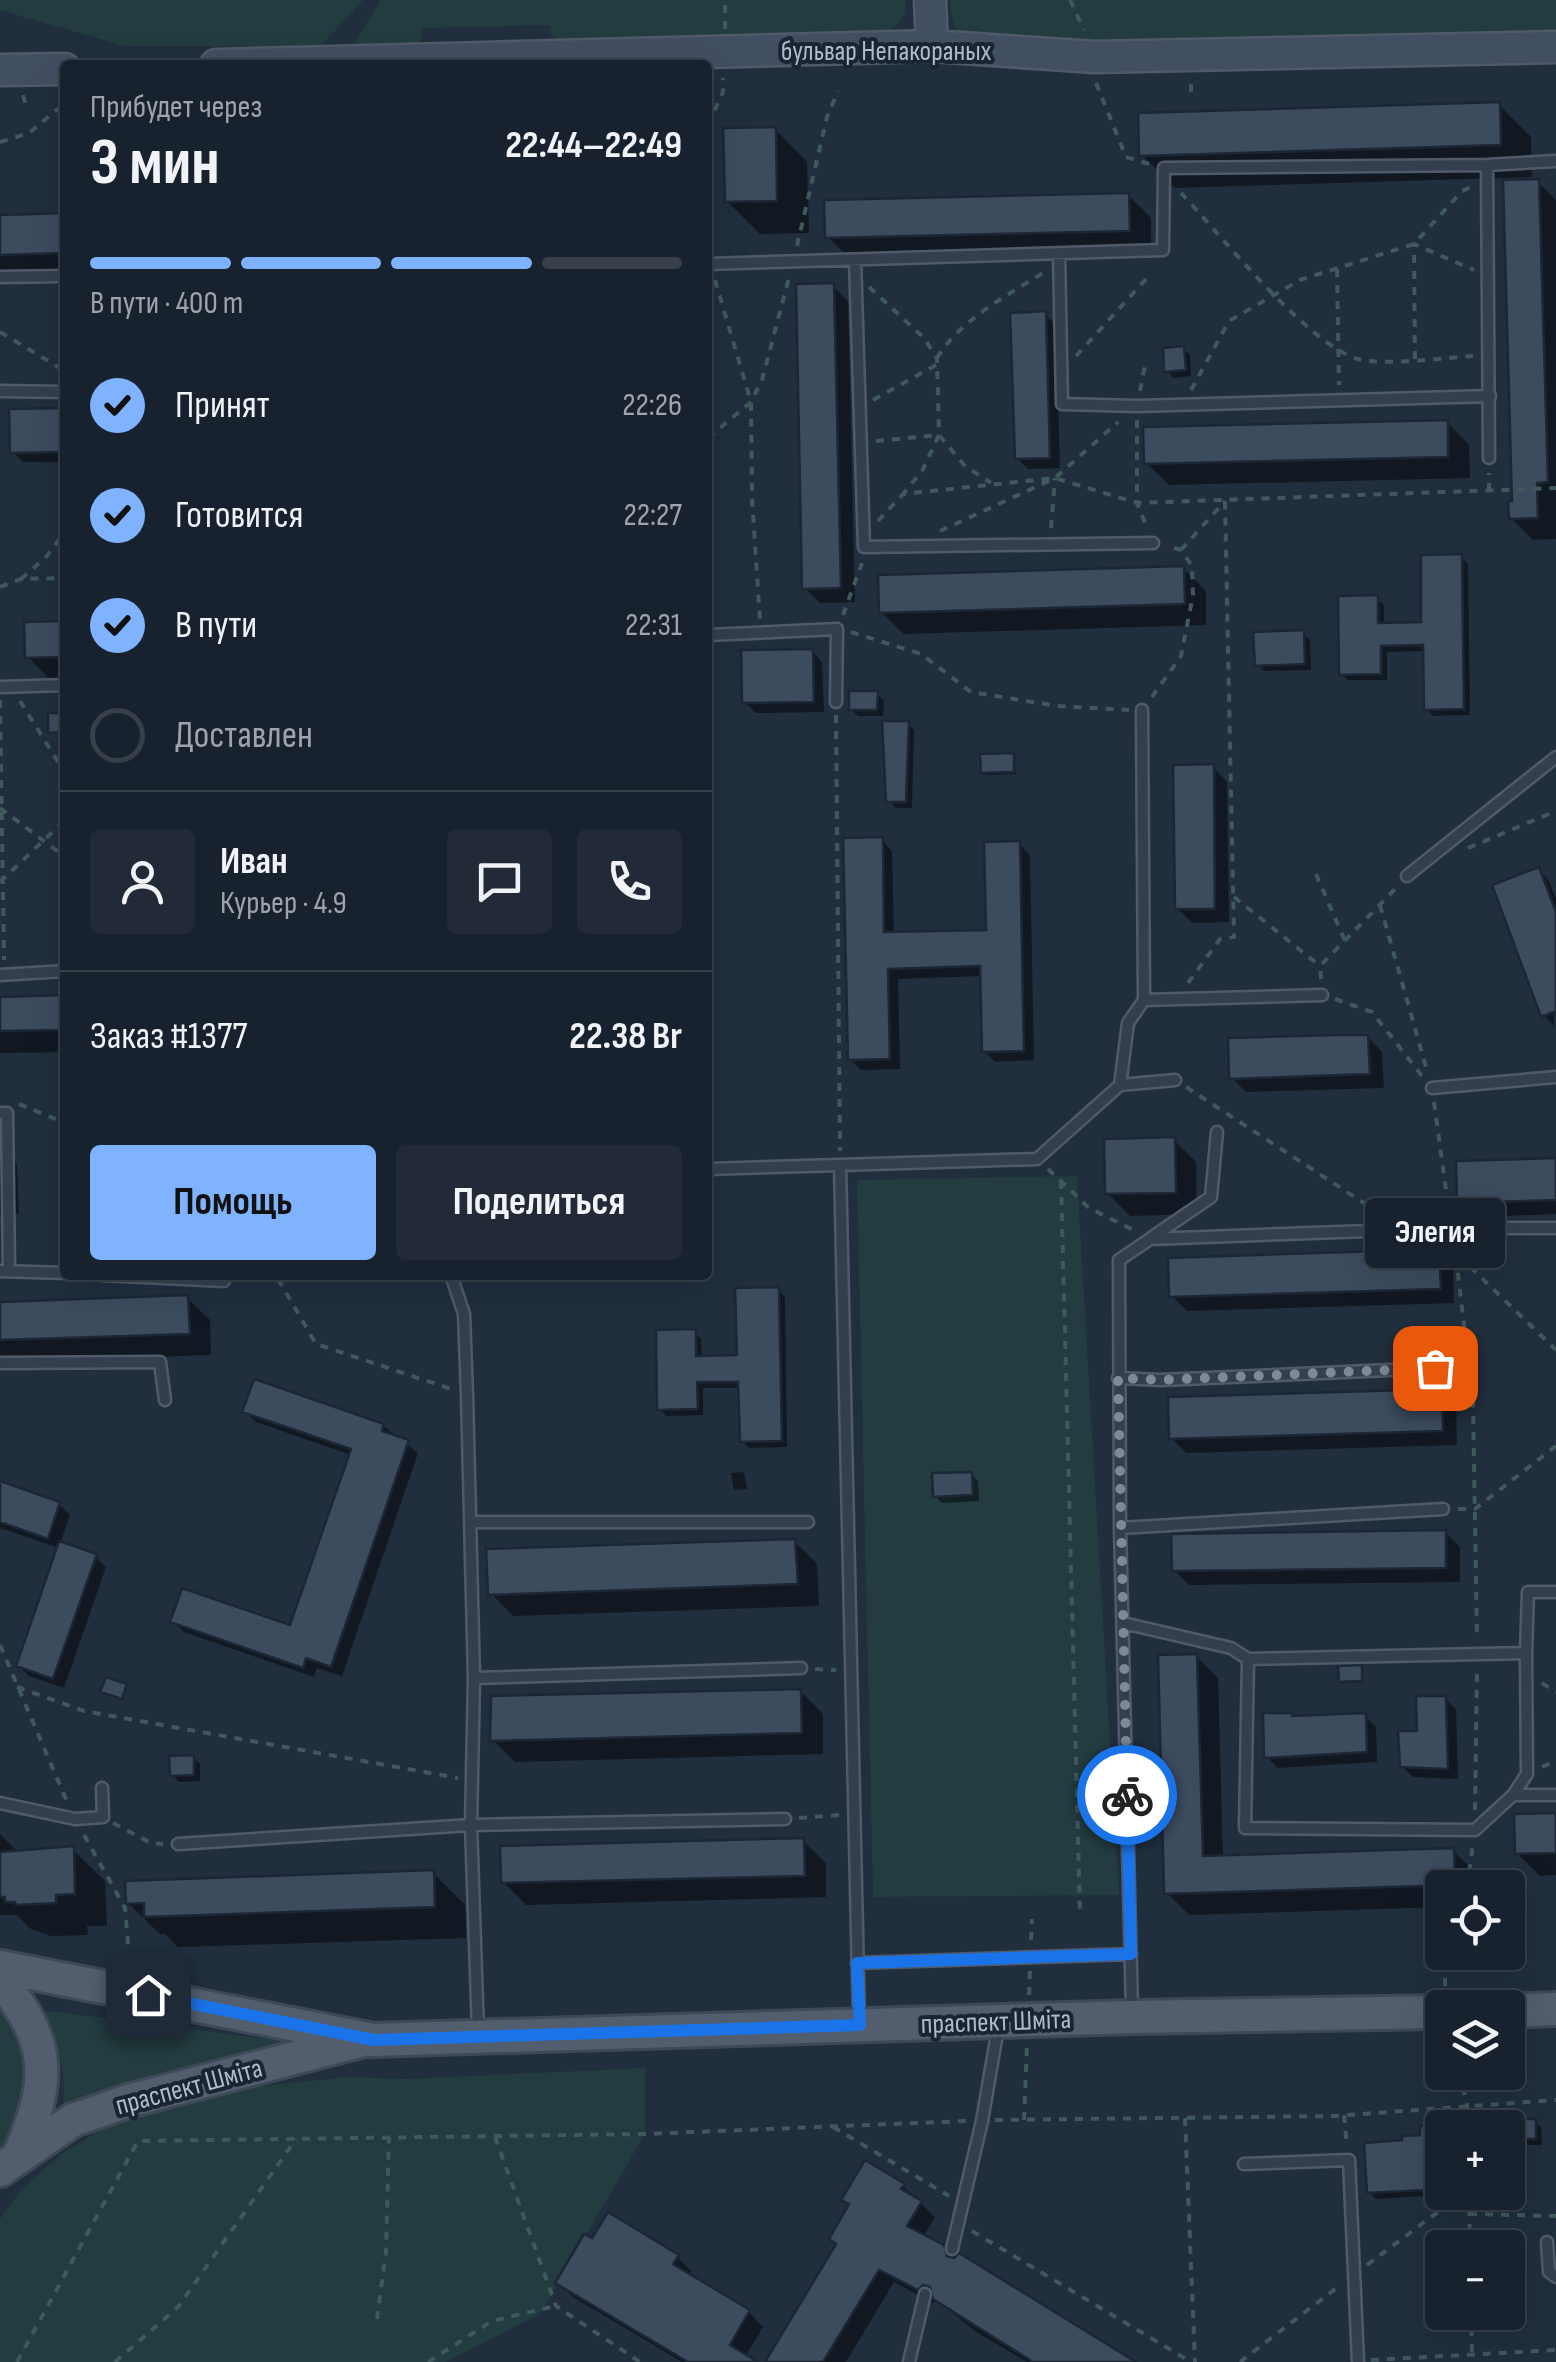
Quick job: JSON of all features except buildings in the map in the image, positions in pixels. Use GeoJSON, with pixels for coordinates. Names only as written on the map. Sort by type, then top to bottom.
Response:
{"type":"FeatureCollection","features":[{"type":"Feature","properties":{"kind":"main road"},"geometry":{"type":"LineString","coordinates":[[930,0],[932,46]]}},
{"type":"Feature","properties":{"kind":"main road","name":"бульвар Непакораных"},"geometry":{"type":"LineString","coordinates":[[594,60],[932,46],[1095,57],[1556,47]]}},
{"type":"Feature","properties":{"kind":"main road"},"geometry":{"type":"LineString","coordinates":[[10,78],[60,70]]}},
{"type":"Feature","properties":{"kind":"main road","name":"праспект Шміта"},"geometry":{"type":"LineString","coordinates":[[0,1967],[370,2038],[1132,2018],[1425,2003]]}},
{"type":"Feature","properties":{"kind":"main road"},"geometry":{"type":"LineString","coordinates":[[0,1980],[22,2006],[36,2035],[42,2073],[37,2114],[0,2188]]}},
{"type":"Feature","properties":{"kind":"main road"},"geometry":{"type":"LineString","coordinates":[[1525,2011],[1556,2010]]}},
{"type":"Feature","properties":{"kind":"main road","name":"праспект Шміта"},"geometry":{"type":"LineString","coordinates":[[9,2164],[73,2120],[128,2101],[370,2038]]}},
{"type":"Feature","properties":{"kind":"lane"},"geometry":{"type":"LineString","coordinates":[[712,264],[1058,259],[1163,250],[1164,172],[1556,161]]}},
{"type":"Feature","properties":{"kind":"lane"},"geometry":{"type":"LineString","coordinates":[[1488,165],[1489,458]]}},
{"type":"Feature","properties":{"kind":"lane"},"geometry":{"type":"LineString","coordinates":[[1058,259],[1062,404],[1137,406],[1490,396]]}},
{"type":"Feature","properties":{"kind":"lane"},"geometry":{"type":"LineString","coordinates":[[855,260],[864,542],[906,547],[1153,543]]}},
{"type":"Feature","properties":{"kind":"lane"},"geometry":{"type":"LineString","coordinates":[[0,278],[60,276]]}},
{"type":"Feature","properties":{"kind":"lane"},"geometry":{"type":"LineString","coordinates":[[0,391],[60,392]]}},
{"type":"Feature","properties":{"kind":"lane"},"geometry":{"type":"LineString","coordinates":[[712,635],[837,628],[836,702]]}},
{"type":"Feature","properties":{"kind":"lane"},"geometry":{"type":"LineString","coordinates":[[4,687],[60,684]]}},
{"type":"Feature","properties":{"kind":"lane"},"geometry":{"type":"LineString","coordinates":[[1120,1085],[1128,1024],[1144,1000],[1142,710]]}},
{"type":"Feature","properties":{"kind":"lane"},"geometry":{"type":"LineString","coordinates":[[1407,876],[1556,758]]}},
{"type":"Feature","properties":{"kind":"lane"},"geometry":{"type":"LineString","coordinates":[[2,975],[60,972]]}},
{"type":"Feature","properties":{"kind":"lane"},"geometry":{"type":"LineString","coordinates":[[1144,1000],[1322,995]]}},
{"type":"Feature","properties":{"kind":"lane"},"geometry":{"type":"LineString","coordinates":[[1432,1088],[1556,1077]]}},
{"type":"Feature","properties":{"kind":"lane"},"geometry":{"type":"LineString","coordinates":[[712,1169],[1037,1159],[1120,1085],[1175,1080]]}},
{"type":"Feature","properties":{"kind":"lane"},"geometry":{"type":"LineString","coordinates":[[0,1113],[6,1113],[5,1271],[60,1273]]}},
{"type":"Feature","properties":{"kind":"lane"},"geometry":{"type":"LineString","coordinates":[[1132,2018],[1120,1528],[1119,1260],[1211,1197],[1217,1132]]}},
{"type":"Feature","properties":{"kind":"lane"},"geometry":{"type":"LineString","coordinates":[[840,1166],[860,2025]]}},
{"type":"Feature","properties":{"kind":"lane"},"geometry":{"type":"LineString","coordinates":[[1150,1238],[1556,1228]]}},
{"type":"Feature","properties":{"kind":"lane"},"geometry":{"type":"LineString","coordinates":[[453,1280],[464,1314],[472,1522],[472,1825],[478,2036]]}},
{"type":"Feature","properties":{"kind":"lane"},"geometry":{"type":"LineString","coordinates":[[0,1363],[160,1362],[165,1400]]}},
{"type":"Feature","properties":{"kind":"lane"},"geometry":{"type":"LineString","coordinates":[[1118,1378],[1161,1380],[1435,1368]]}},
{"type":"Feature","properties":{"kind":"lane"},"geometry":{"type":"LineString","coordinates":[[1120,1528],[1443,1509]]}},
{"type":"Feature","properties":{"kind":"lane"},"geometry":{"type":"LineString","coordinates":[[472,1522],[808,1522]]}},
{"type":"Feature","properties":{"kind":"lane"},"geometry":{"type":"LineString","coordinates":[[1248,1658],[1244,1828],[1475,1830],[1513,1795],[1527,1774],[1528,1592],[1556,1592]]}},
{"type":"Feature","properties":{"kind":"lane"},"geometry":{"type":"LineString","coordinates":[[1123,1623],[1231,1648],[1248,1658],[1526,1653]]}},
{"type":"Feature","properties":{"kind":"lane"},"geometry":{"type":"LineString","coordinates":[[474,1678],[800,1668]]}},
{"type":"Feature","properties":{"kind":"lane"},"geometry":{"type":"LineString","coordinates":[[0,1804],[75,1820],[103,1817],[102,1788]]}},
{"type":"Feature","properties":{"kind":"lane"},"geometry":{"type":"LineString","coordinates":[[1513,1795],[1556,1795]]}},
{"type":"Feature","properties":{"kind":"lane"},"geometry":{"type":"LineString","coordinates":[[178,1844],[472,1825],[785,1818]]}},
{"type":"Feature","properties":{"kind":"lane"},"geometry":{"type":"LineString","coordinates":[[857,1963],[1131,1954]]}},
{"type":"Feature","properties":{"kind":"lane"},"geometry":{"type":"LineString","coordinates":[[952,2249],[982,2120],[999,2022]]}},
{"type":"Feature","properties":{"kind":"lane"},"geometry":{"type":"LineString","coordinates":[[1244,2164],[1348,2160],[1358,2362]]}},
{"type":"Feature","properties":{"kind":"lane"},"geometry":{"type":"LineString","coordinates":[[1548,2242],[1549,2272],[1556,2277]]}},
{"type":"Feature","properties":{"kind":"lane"},"geometry":{"type":"LineString","coordinates":[[909,2362],[925,2294]]}},
{"type":"Feature","properties":{"kind":"path"},"geometry":{"type":"LineString","coordinates":[[1070,0],[1095,57],[1096,89],[1126,157],[1164,172],[1304,324],[1338,351],[1362,360],[1490,355]]}},
{"type":"Feature","properties":{"kind":"path"},"geometry":{"type":"LineString","coordinates":[[712,115],[723,92],[723,53]]}},
{"type":"Feature","properties":{"kind":"path"},"geometry":{"type":"LineString","coordinates":[[10,78],[27,109]]}},
{"type":"Feature","properties":{"kind":"path"},"geometry":{"type":"LineString","coordinates":[[0,142],[29,133],[60,110]]}},
{"type":"Feature","properties":{"kind":"path"},"geometry":{"type":"LineString","coordinates":[[1184,405],[1229,321],[1300,280],[1414,244],[1462,191],[1488,180]]}},
{"type":"Feature","properties":{"kind":"path"},"geometry":{"type":"LineString","coordinates":[[1414,244],[1489,277]]}},
{"type":"Feature","properties":{"kind":"path"},"geometry":{"type":"LineString","coordinates":[[1414,244],[1416,359]]}},
{"type":"Feature","properties":{"kind":"path"},"geometry":{"type":"LineString","coordinates":[[860,407],[937,361],[946,343],[986,309],[1058,259]]}},
{"type":"Feature","properties":{"kind":"path"},"geometry":{"type":"LineString","coordinates":[[1337,270],[1340,401]]}},
{"type":"Feature","properties":{"kind":"path"},"geometry":{"type":"LineString","coordinates":[[856,275],[924,338],[937,361],[939,435],[922,471],[864,542],[861,573],[837,628],[921,654],[971,692],[1057,706],[1142,710]]}},
{"type":"Feature","properties":{"kind":"path"},"geometry":{"type":"LineString","coordinates":[[712,277],[751,402],[760,630]]}},
{"type":"Feature","properties":{"kind":"path"},"geometry":{"type":"LineString","coordinates":[[1061,374],[1148,278]]}},
{"type":"Feature","properties":{"kind":"path"},"geometry":{"type":"LineString","coordinates":[[0,332],[60,367]]}},
{"type":"Feature","properties":{"kind":"path"},"geometry":{"type":"LineString","coordinates":[[906,547],[1054,478],[1137,406]]}},
{"type":"Feature","properties":{"kind":"path"},"geometry":{"type":"LineString","coordinates":[[861,442],[939,435]]}},
{"type":"Feature","properties":{"kind":"path"},"geometry":{"type":"LineString","coordinates":[[939,435],[964,466],[993,484]]}},
{"type":"Feature","properties":{"kind":"path"},"geometry":{"type":"LineString","coordinates":[[902,494],[1054,478],[1137,503],[1556,488]]}},
{"type":"Feature","properties":{"kind":"path"},"geometry":{"type":"LineString","coordinates":[[1050,544],[1054,478]]}},
{"type":"Feature","properties":{"kind":"path"},"geometry":{"type":"LineString","coordinates":[[1181,550],[1225,501]]}},
{"type":"Feature","properties":{"kind":"path"},"geometry":{"type":"LineString","coordinates":[[1176,999],[1220,939],[1234,937],[1225,501]]}},
{"type":"Feature","properties":{"kind":"path"},"geometry":{"type":"LineString","coordinates":[[21,579],[60,539]]}},
{"type":"Feature","properties":{"kind":"path"},"geometry":{"type":"LineString","coordinates":[[0,587],[21,579],[60,578]]}},
{"type":"Feature","properties":{"kind":"path"},"geometry":{"type":"LineString","coordinates":[[4,687],[60,767]]}},
{"type":"Feature","properties":{"kind":"path"},"geometry":{"type":"LineString","coordinates":[[2,975],[4,687]]}},
{"type":"Feature","properties":{"kind":"path"},"geometry":{"type":"LineString","coordinates":[[836,702],[834,838],[840,1166]]}},
{"type":"Feature","properties":{"kind":"path"},"geometry":{"type":"LineString","coordinates":[[2,810],[60,852]]}},
{"type":"Feature","properties":{"kind":"path"},"geometry":{"type":"LineString","coordinates":[[2,879],[60,825]]}},
{"type":"Feature","properties":{"kind":"path"},"geometry":{"type":"LineString","coordinates":[[1316,874],[1345,941]]}},
{"type":"Feature","properties":{"kind":"path"},"geometry":{"type":"LineString","coordinates":[[1234,896],[1320,966]]}},
{"type":"Feature","properties":{"kind":"path"},"geometry":{"type":"LineString","coordinates":[[1380,905],[1432,1088],[1469,1368],[1477,1655],[1475,1830],[1469,1870]]}},
{"type":"Feature","properties":{"kind":"path"},"geometry":{"type":"LineString","coordinates":[[1322,995],[1372,1012],[1432,1088]]}},
{"type":"Feature","properties":{"kind":"path"},"geometry":{"type":"LineString","coordinates":[[1175,1080],[1404,1230]]}},
{"type":"Feature","properties":{"kind":"path"},"geometry":{"type":"LineString","coordinates":[[16,1103],[60,1121]]}},
{"type":"Feature","properties":{"kind":"path"},"geometry":{"type":"LineString","coordinates":[[1080,1916],[1061,1181],[1089,1208],[1150,1238]]}},
{"type":"Feature","properties":{"kind":"path"},"geometry":{"type":"LineString","coordinates":[[1456,1253],[1556,1350]]}},
{"type":"Feature","properties":{"kind":"path"},"geometry":{"type":"LineString","coordinates":[[279,1280],[316,1344],[467,1394]]}},
{"type":"Feature","properties":{"kind":"path"},"geometry":{"type":"LineString","coordinates":[[1435,1368],[1469,1368]]}},
{"type":"Feature","properties":{"kind":"path"},"geometry":{"type":"LineString","coordinates":[[1475,1510],[1556,1446]]}},
{"type":"Feature","properties":{"kind":"path"},"geometry":{"type":"LineString","coordinates":[[0,1645],[75,1820],[125,1908],[128,1944]]}},
{"type":"Feature","properties":{"kind":"path"},"geometry":{"type":"LineString","coordinates":[[800,1668],[851,1670]]}},
{"type":"Feature","properties":{"kind":"path"},"geometry":{"type":"LineString","coordinates":[[17,1687],[84,1711],[472,1781]]}},
{"type":"Feature","properties":{"kind":"path"},"geometry":{"type":"LineString","coordinates":[[785,1818],[854,1814]]}},
{"type":"Feature","properties":{"kind":"path"},"geometry":{"type":"LineString","coordinates":[[103,1817],[151,1843],[178,1844]]}},
{"type":"Feature","properties":{"kind":"path"},"geometry":{"type":"LineString","coordinates":[[1464,2090],[1468,2110]]}},
{"type":"Feature","properties":{"kind":"path"},"geometry":{"type":"LineString","coordinates":[[16,2362],[138,2141],[1344,2115],[1556,2100]]}},
{"type":"Feature","properties":{"kind":"path"},"geometry":{"type":"LineString","coordinates":[[1344,2115],[1348,2160]]}},
{"type":"Feature","properties":{"kind":"path"},"geometry":{"type":"LineString","coordinates":[[1185,2118],[1193,2362]]}},
{"type":"Feature","properties":{"kind":"path"},"geometry":{"type":"LineString","coordinates":[[833,2126],[962,2204]]}},
{"type":"Feature","properties":{"kind":"path"},"geometry":{"type":"LineString","coordinates":[[495,2136],[556,2306],[640,2362]]}},
{"type":"Feature","properties":{"kind":"path"},"geometry":{"type":"LineString","coordinates":[[377,2319],[386,2251],[389,2137]]}},
{"type":"Feature","properties":{"kind":"path"},"geometry":{"type":"LineString","coordinates":[[115,2362],[178,2307],[296,2138]]}},
{"type":"Feature","properties":{"kind":"path"},"geometry":{"type":"LineString","coordinates":[[1469,2210],[1469,2230]]}},
{"type":"Feature","properties":{"kind":"path"},"geometry":{"type":"LineString","coordinates":[[1469,2214],[1556,2216]]}},
{"type":"Feature","properties":{"kind":"path"},"geometry":{"type":"LineString","coordinates":[[958,2222],[1193,2362]]}},
{"type":"Feature","properties":{"kind":"path"},"geometry":{"type":"LineString","coordinates":[[428,2362],[492,2321],[556,2306]]}},
{"type":"Feature","properties":{"kind":"path"},"geometry":{"type":"LineString","coordinates":[[1471,2330],[1472,2353]]}},
{"type":"Feature","properties":{"kind":"path"},"geometry":{"type":"LineString","coordinates":[[1358,2362],[1556,2350]]}},
{"type":"Feature","properties":{"kind":"green space"},"geometry":{"type":"Polygon","coordinates":[[[0,0],[363,0],[320,47],[124,46],[0,10],[0,0]]]}},
{"type":"Feature","properties":{"kind":"green space"},"geometry":{"type":"Polygon","coordinates":[[[381,0],[906,0],[900,21],[882,36],[559,39],[551,35],[550,25],[423,28],[420,44],[353,46],[381,0]]]}},
{"type":"Feature","properties":{"kind":"green space"},"geometry":{"type":"Polygon","coordinates":[[[950,0],[1556,0],[1556,30],[984,49],[958,30],[950,0]]]}},
{"type":"Feature","properties":{"kind":"green space"},"geometry":{"type":"Polygon","coordinates":[[[1077,1176],[1119,1895],[873,1897],[857,1180],[1077,1176]]]}},
{"type":"Feature","properties":{"kind":"green space"},"geometry":{"type":"Polygon","coordinates":[[[0,2001],[9,2012],[28,2062],[16,2136],[0,2154],[0,2001]]]}},
{"type":"Feature","properties":{"kind":"green space"},"geometry":{"type":"Polygon","coordinates":[[[42,2010],[315,2045],[62,2113],[64,2085],[60,2060],[42,2010]]]}},
{"type":"Feature","properties":{"kind":"green space"},"geometry":{"type":"Polygon","coordinates":[[[645,2068],[645,2134],[540,2314],[446,2362],[0,2362],[0,2219],[20,2191],[61,2154],[121,2117],[228,2089],[349,2077],[404,2079],[645,2068]]]}},
{"type":"Feature","properties":{"kind":"way so far"},"geometry":{"type":"LineString","coordinates":[[1127,1795],[1118,1378],[1161,1380],[1435,1368]]}},
{"type":"Feature","properties":{"kind":"place","name":"Элегия"},"geometry":{"type":"Point","coordinates":[1435,1368]}},
{"type":"Feature","properties":{"kind":"route"},"geometry":{"type":"LineString","coordinates":[[148,1995],[374,2040],[860,2025],[857,1963],[1131,1954],[1127,1795]]}}]}
